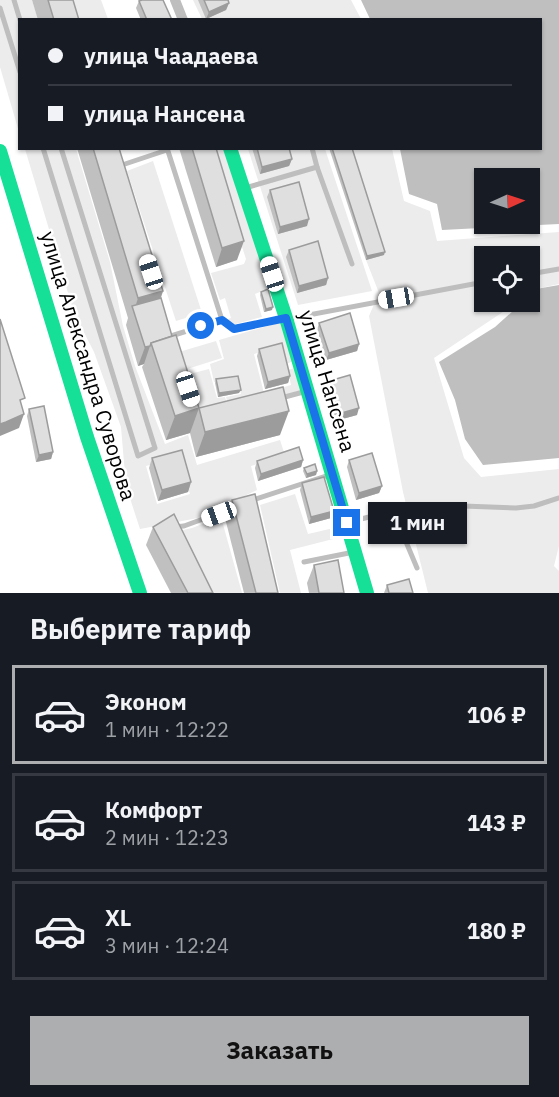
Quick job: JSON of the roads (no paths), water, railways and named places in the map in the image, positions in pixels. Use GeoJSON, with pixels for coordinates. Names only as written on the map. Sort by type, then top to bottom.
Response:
{"type":"FeatureCollection","features":[{"type":"Feature","properties":{"kind":"street"},"geometry":{"type":"LineString","coordinates":[[175,0],[182,18]]}},
{"type":"Feature","properties":{"kind":"street","name":"улица Нансена"},"geometry":{"type":"LineString","coordinates":[[231,150],[286,318],[367,593]]}},
{"type":"Feature","properties":{"kind":"street","name":"улица Александра Суворова"},"geometry":{"type":"LineString","coordinates":[[0,151],[87,437],[140,593]]}},
{"type":"Feature","properties":{"kind":"lane"},"geometry":{"type":"LineString","coordinates":[[14,0],[19,18]]}},
{"type":"Feature","properties":{"kind":"lane"},"geometry":{"type":"LineString","coordinates":[[0,8],[18,66]]}},
{"type":"Feature","properties":{"kind":"lane"},"geometry":{"type":"LineString","coordinates":[[44,150],[138,456],[155,448],[62,150]]}},
{"type":"Feature","properties":{"kind":"lane"},"geometry":{"type":"LineString","coordinates":[[117,167],[164,150]]}},
{"type":"Feature","properties":{"kind":"lane"},"geometry":{"type":"LineString","coordinates":[[167,150],[222,320],[234,329],[474,284]]}},
{"type":"Feature","properties":{"kind":"lane"},"geometry":{"type":"LineString","coordinates":[[313,150],[352,264]]}},
{"type":"Feature","properties":{"kind":"lane"},"geometry":{"type":"LineString","coordinates":[[114,158],[121,178]]}},
{"type":"Feature","properties":{"kind":"lane"},"geometry":{"type":"LineString","coordinates":[[244,188],[317,166]]}},
{"type":"Feature","properties":{"kind":"lane"},"geometry":{"type":"LineString","coordinates":[[540,272],[559,269]]}},
{"type":"Feature","properties":{"kind":"lane"},"geometry":{"type":"LineString","coordinates":[[171,336],[222,320]]}},
{"type":"Feature","properties":{"kind":"lane"},"geometry":{"type":"LineString","coordinates":[[167,324],[174,345]]}},
{"type":"Feature","properties":{"kind":"lane"},"geometry":{"type":"LineString","coordinates":[[270,401],[308,390]]}},
{"type":"Feature","properties":{"kind":"lane"},"geometry":{"type":"LineString","coordinates":[[162,528],[184,526],[333,474]]}},
{"type":"Feature","properties":{"kind":"lane"},"geometry":{"type":"LineString","coordinates":[[347,523],[393,511],[437,505],[516,508],[534,506],[559,498]]}},
{"type":"Feature","properties":{"kind":"lane"},"geometry":{"type":"LineString","coordinates":[[248,502],[251,513]]}},
{"type":"Feature","properties":{"kind":"lane"},"geometry":{"type":"LineString","coordinates":[[393,511],[417,568]]}},
{"type":"Feature","properties":{"kind":"lane"},"geometry":{"type":"LineString","coordinates":[[304,562],[355,552]]}}]}
